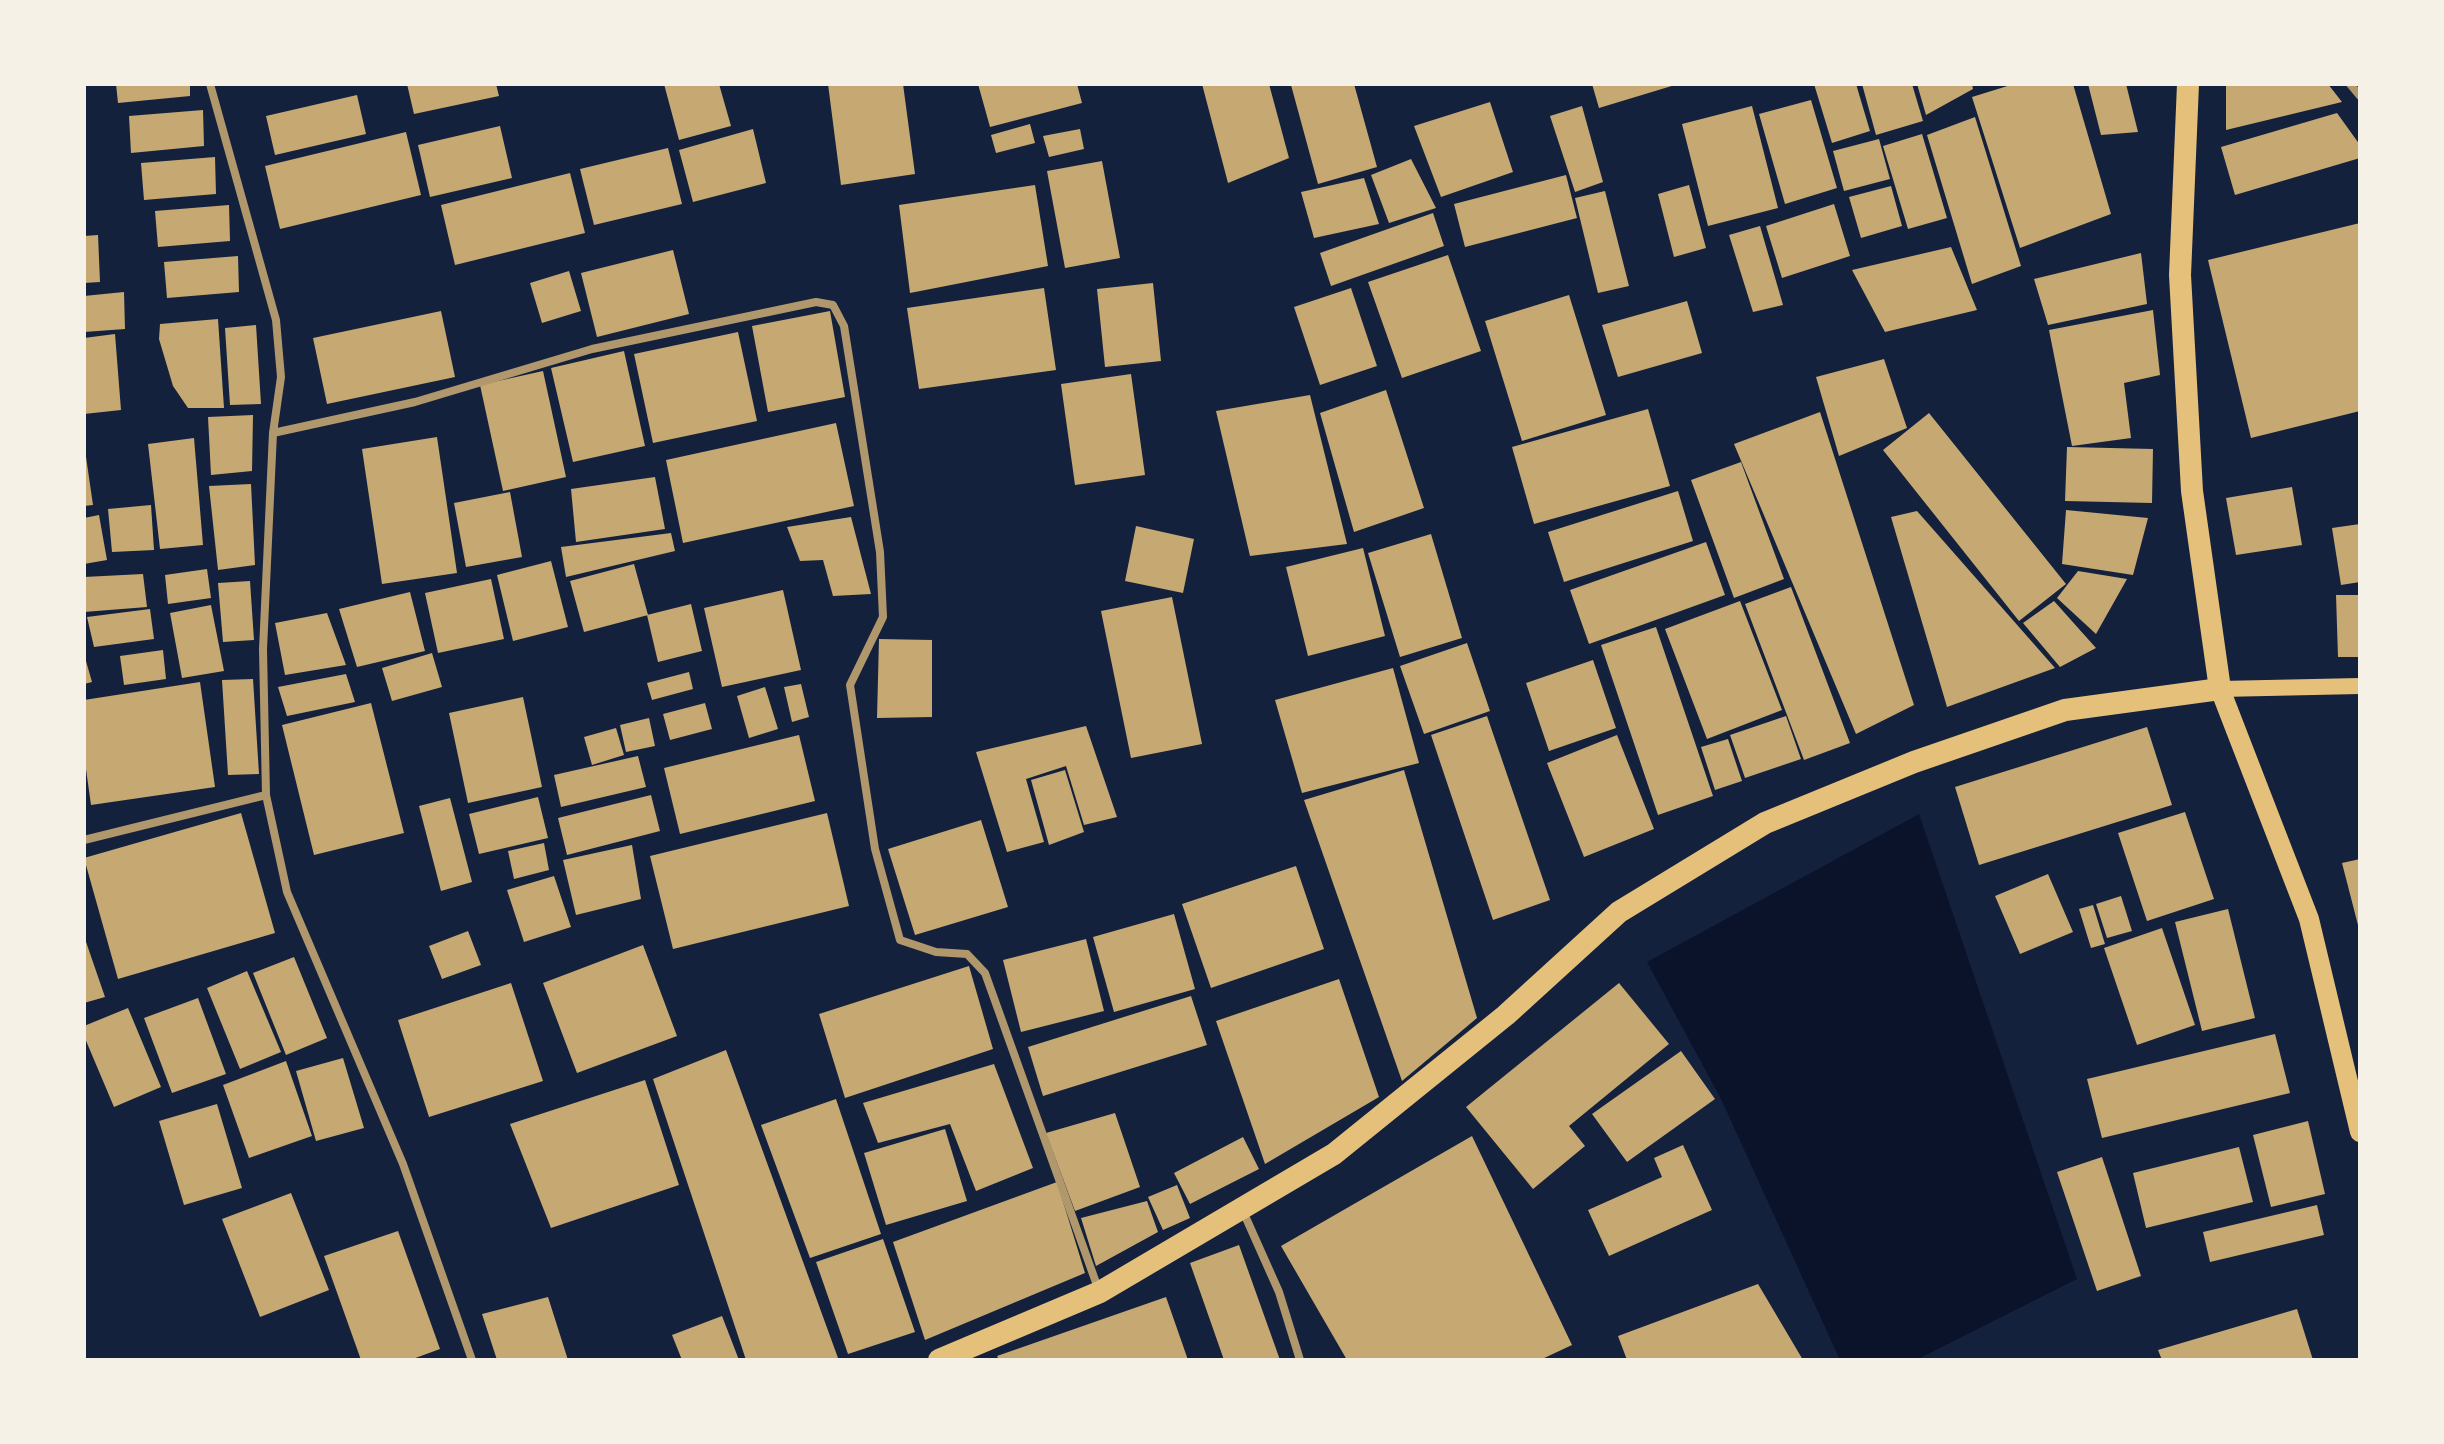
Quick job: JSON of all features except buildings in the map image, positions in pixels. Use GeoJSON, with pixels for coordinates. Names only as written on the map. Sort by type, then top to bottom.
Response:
{"type":"FeatureCollection","features":[{"type":"Feature","properties":{"kind":"highway"},"geometry":{"type":"LineString","coordinates":[[939,1360],[1100,1292],[1334,1154],[1506,1015],[1619,912],[1765,823],[1914,762],[2065,710],[2220,689],[2192,491],[2183,337],[2180,275],[2188,84]]}},
{"type":"Feature","properties":{"kind":"main road"},"geometry":{"type":"LineString","coordinates":[[2360,686],[2220,689],[2309,919],[2360,1132]]}},
{"type":"Feature","properties":{"kind":"street"},"geometry":{"type":"LineString","coordinates":[[210,84],[276,320],[281,377],[273,433],[263,649],[266,795],[287,892],[403,1164],[472,1360]]}},
{"type":"Feature","properties":{"kind":"street"},"geometry":{"type":"LineString","coordinates":[[2350,84],[2360,96]]}},
{"type":"Feature","properties":{"kind":"street"},"geometry":{"type":"LineString","coordinates":[[273,433],[415,402],[592,349],[816,302],[833,305],[844,326],[880,552],[883,617],[850,685],[875,849],[900,940],[936,952],[967,954],[985,973],[1100,1292]]}},
{"type":"Feature","properties":{"kind":"street"},"geometry":{"type":"LineString","coordinates":[[84,840],[266,795]]}},
{"type":"Feature","properties":{"kind":"street"},"geometry":{"type":"LineString","coordinates":[[1241,1209],[1279,1292],[1300,1360]]}},
{"type":"Feature","properties":{"kind":"water"},"geometry":{"type":"Polygon","coordinates":[[[1919,814],[2077,1279],[1916,1360],[1840,1360],[1721,1099],[1647,962],[1919,814]]]}}]}
